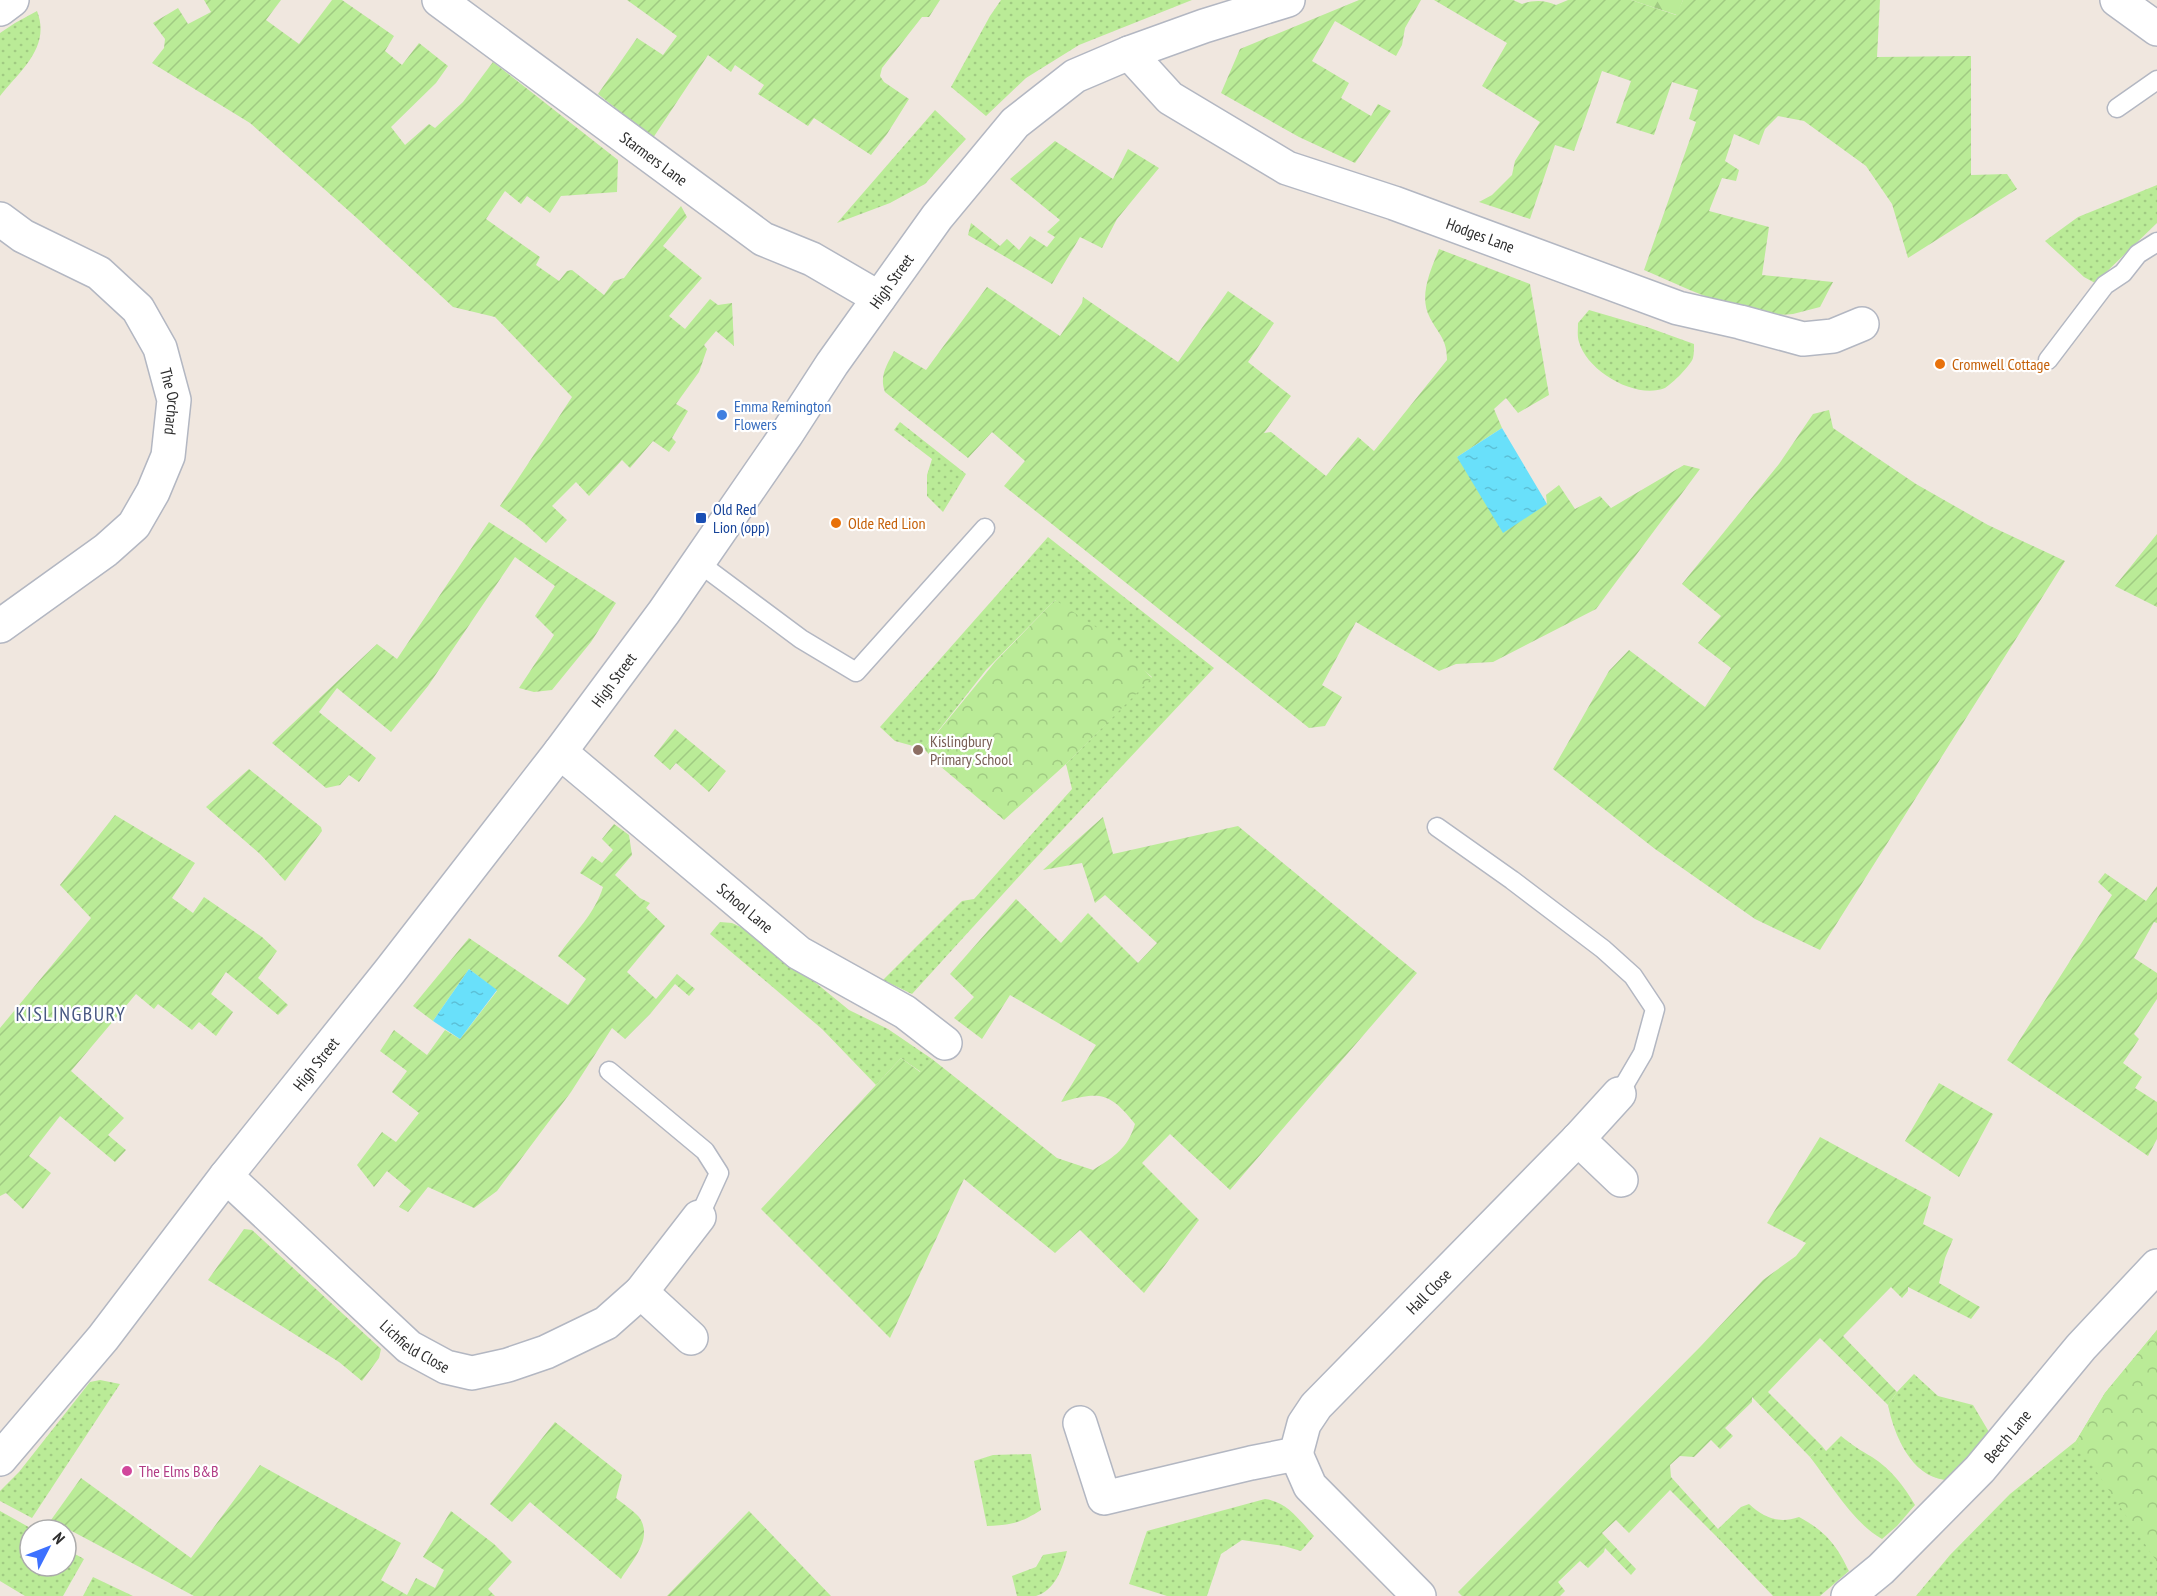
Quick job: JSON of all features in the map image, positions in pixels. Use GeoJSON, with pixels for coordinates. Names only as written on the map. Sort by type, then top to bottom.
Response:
{"type":"FeatureCollection","features":[{"type":"Feature","properties":{"kind":"street"},"geometry":{"type":"LineString","coordinates":[[0,9],[12,0]]}},
{"type":"Feature","properties":{"kind":"street","name":"Starmers Lane"},"geometry":{"type":"LineString","coordinates":[[439,0],[763,239],[812,259],[879,298]]}},
{"type":"Feature","properties":{"kind":"street"},"geometry":{"type":"LineString","coordinates":[[2117,0],[2157,29]]}},
{"type":"Feature","properties":{"kind":"street","name":"High Street"},"geometry":{"type":"LineString","coordinates":[[0,1459],[103,1338],[226,1176],[390,971],[560,752],[699,563],[832,364],[937,217],[1015,123],[1075,76],[1129,53],[1273,2]]}},
{"type":"Feature","properties":{"kind":"street","name":"Hodges Lane"},"geometry":{"type":"LineString","coordinates":[[1129,53],[1170,98],[1287,168],[1394,203],[1678,308],[1803,339],[1833,336],[1862,324]]}},
{"type":"Feature","properties":{"kind":"street","name":"The Orchard"},"geometry":{"type":"LineString","coordinates":[[0,219],[23,236],[99,273],[138,309],[160,348],[174,400],[168,456],[153,492],[134,525],[106,550],[0,626]]}},
{"type":"Feature","properties":{"kind":"street","name":"School Lane"},"geometry":{"type":"LineString","coordinates":[[560,752],[799,953],[905,1012],[945,1043]]}},
{"type":"Feature","properties":{"kind":"street","name":"Hall Close"},"geometry":{"type":"LineString","coordinates":[[1296,1454],[1304,1424],[1316,1406],[1578,1139],[1619,1094]]}},
{"type":"Feature","properties":{"kind":"street"},"geometry":{"type":"LineString","coordinates":[[1578,1139],[1621,1180]]}},
{"type":"Feature","properties":{"kind":"street","name":"Lichfield Close"},"geometry":{"type":"LineString","coordinates":[[226,1176],[409,1347],[446,1367],[472,1373],[508,1365],[546,1352],[606,1323],[641,1292],[699,1217]]}},
{"type":"Feature","properties":{"kind":"street","name":"Beech Lane"},"geometry":{"type":"LineString","coordinates":[[1848,1596],[1881,1569],[1980,1469],[2081,1347],[2157,1266]]}},
{"type":"Feature","properties":{"kind":"street"},"geometry":{"type":"LineString","coordinates":[[641,1292],[692,1338]]}},
{"type":"Feature","properties":{"kind":"street"},"geometry":{"type":"LineString","coordinates":[[1080,1423],[1104,1498],[1296,1454],[1310,1486],[1419,1596]]}},
{"type":"Feature","properties":{"kind":"lane"},"geometry":{"type":"LineString","coordinates":[[2117,108],[2157,81]]}},
{"type":"Feature","properties":{"kind":"lane"},"geometry":{"type":"LineString","coordinates":[[2048,360],[2105,285],[2123,273],[2138,254],[2157,242]]}},
{"type":"Feature","properties":{"kind":"lane"},"geometry":{"type":"LineString","coordinates":[[699,563],[801,639],[856,672],[985,528]]}},
{"type":"Feature","properties":{"kind":"lane"},"geometry":{"type":"LineString","coordinates":[[1437,827],[1603,949],[1633,976],[1655,1009],[1644,1053],[1619,1094]]}},
{"type":"Feature","properties":{"kind":"lane"},"geometry":{"type":"LineString","coordinates":[[609,1071],[705,1151],[719,1173],[699,1217]]}},
{"type":"Feature","properties":{"kind":"green space"},"geometry":{"type":"Polygon","coordinates":[[[204,0],[281,0],[266,20],[299,44],[332,0],[342,0],[394,36],[385,51],[402,65],[419,43],[448,66],[436,83],[391,127],[405,145],[429,124],[435,128],[463,102],[493,62],[618,160],[617,192],[561,196],[550,213],[527,196],[521,204],[505,191],[486,219],[540,257],[536,265],[559,281],[567,271],[572,270],[604,295],[614,281],[624,278],[681,206],[687,217],[663,246],[702,278],[669,316],[685,329],[710,299],[718,305],[732,303],[734,346],[716,331],[704,345],[707,349],[699,372],[676,404],[688,411],[672,438],[676,442],[669,452],[653,441],[630,468],[622,460],[589,496],[576,482],[552,506],[567,520],[546,543],[500,506],[572,397],[495,317],[453,307],[250,123],[152,63],[164,48],[165,39],[153,23],[178,8],[188,24],[211,12],[204,0]]]}},
{"type":"Feature","properties":{"kind":"green space"},"geometry":{"type":"Polygon","coordinates":[[[627,0],[940,0],[929,17],[922,17],[882,68],[880,76],[884,82],[909,99],[871,155],[814,118],[808,126],[758,94],[764,85],[735,65],[731,72],[708,55],[653,138],[598,94],[637,38],[663,55],[677,36],[627,0]]]}},
{"type":"Feature","properties":{"kind":"green space"},"geometry":{"type":"Polygon","coordinates":[[[1001,0],[1192,0],[1079,45],[1026,78],[986,116],[951,87],[1001,0]]]}},
{"type":"Feature","properties":{"kind":"green space"},"geometry":{"type":"Polygon","coordinates":[[[1359,0],[1421,0],[1405,28],[1402,45],[1396,56],[1335,21],[1312,61],[1349,83],[1341,98],[1371,116],[1378,104],[1391,111],[1355,163],[1299,137],[1221,93],[1240,49],[1359,0]]]}},
{"type":"Feature","properties":{"kind":"green space"},"geometry":{"type":"Polygon","coordinates":[[[1434,0],[1513,0],[1522,4],[1539,1],[1556,5],[1568,0],[1631,0],[1676,15],[1683,0],[1880,0],[1877,57],[1971,56],[1971,175],[2007,174],[2017,189],[1908,258],[1892,204],[1866,166],[1804,121],[1778,116],[1765,129],[1759,145],[1734,134],[1725,161],[1739,170],[1736,181],[1722,178],[1709,211],[1769,227],[1762,275],[1833,282],[1820,307],[1793,314],[1776,315],[1757,312],[1717,301],[1644,270],[1696,122],[1689,119],[1698,90],[1672,82],[1654,135],[1616,123],[1631,81],[1602,71],[1574,151],[1555,145],[1530,219],[1479,202],[1492,195],[1512,175],[1515,161],[1540,122],[1482,86],[1507,43],[1434,0]]]}},
{"type":"Feature","properties":{"kind":"green space"},"geometry":{"type":"Polygon","coordinates":[[[1631,0],[1683,0],[1677,15],[1631,0]]]}},
{"type":"Feature","properties":{"kind":"green space"},"geometry":{"type":"Polygon","coordinates":[[[37,11],[40,36],[37,47],[25,67],[0,96],[0,33],[37,11]]]}},
{"type":"Feature","properties":{"kind":"green space"},"geometry":{"type":"Polygon","coordinates":[[[935,110],[966,139],[925,184],[890,203],[837,223],[935,110]]]}},
{"type":"Feature","properties":{"kind":"green space"},"geometry":{"type":"Polygon","coordinates":[[[1055,141],[1113,179],[1128,149],[1159,168],[1117,219],[1102,248],[1080,237],[1052,284],[968,235],[971,223],[1000,246],[1007,239],[1019,250],[1030,236],[1047,247],[1055,237],[1047,232],[1060,220],[1010,179],[1055,141]]]}},
{"type":"Feature","properties":{"kind":"green space"},"geometry":{"type":"Polygon","coordinates":[[[2157,185],[2157,223],[2095,283],[2084,277],[2045,241],[2078,217],[2157,185]]]}},
{"type":"Feature","properties":{"kind":"green space"},"geometry":{"type":"Polygon","coordinates":[[[1439,249],[1530,284],[1549,395],[1518,413],[1506,398],[1494,409],[1502,428],[1457,457],[1547,504],[1546,495],[1559,485],[1575,509],[1600,496],[1611,508],[1684,465],[1700,469],[1596,609],[1493,662],[1456,664],[1439,671],[1356,622],[1322,685],[1342,697],[1325,726],[1309,728],[1004,486],[1025,461],[992,432],[968,458],[885,392],[883,386],[885,371],[894,351],[926,370],[987,287],[1060,336],[1082,303],[1083,297],[1178,362],[1228,291],[1274,323],[1248,362],[1291,396],[1264,433],[1271,432],[1326,476],[1358,437],[1374,451],[1447,360],[1444,342],[1430,318],[1425,301],[1427,283],[1439,249]]]}},
{"type":"Feature","properties":{"kind":"green space"},"geometry":{"type":"Polygon","coordinates":[[[1589,310],[1694,344],[1692,361],[1672,383],[1665,388],[1653,391],[1640,390],[1614,380],[1592,363],[1579,342],[1578,323],[1589,310]]]}},
{"type":"Feature","properties":{"kind":"green space"},"geometry":{"type":"Polygon","coordinates":[[[1829,410],[1833,428],[1916,484],[1988,525],[2065,561],[1820,950],[1755,919],[1655,849],[1553,769],[1609,671],[1629,650],[1705,707],[1731,668],[1698,643],[1721,616],[1682,584],[1779,464],[1813,414],[1829,410]]]}},
{"type":"Feature","properties":{"kind":"green space"},"geometry":{"type":"Polygon","coordinates":[[[900,422],[966,474],[943,512],[927,496],[927,475],[932,459],[894,430],[900,422]]]}},
{"type":"Feature","properties":{"kind":"green space"},"geometry":{"type":"Polygon","coordinates":[[[489,522],[616,603],[591,642],[552,690],[534,692],[519,688],[554,635],[535,616],[555,586],[515,557],[428,686],[391,732],[337,688],[319,712],[376,758],[359,782],[349,775],[340,785],[326,788],[272,743],[377,644],[397,659],[489,522]]]}},
{"type":"Feature","properties":{"kind":"green space"},"geometry":{"type":"Polygon","coordinates":[[[2157,534],[2157,607],[2115,586],[2157,534]]]}},
{"type":"Feature","properties":{"kind":"green space"},"geometry":{"type":"Polygon","coordinates":[[[1048,537],[1214,668],[912,994],[883,980],[962,901],[974,899],[1072,789],[1066,764],[1152,677],[1055,600],[986,670],[924,749],[895,741],[880,727],[1048,537]]]}},
{"type":"Feature","properties":{"kind":"green space"},"geometry":{"type":"Polygon","coordinates":[[[1055,600],[1108,635],[1152,678],[1066,764],[1004,820],[940,766],[924,749],[995,662],[1055,600]]]}},
{"type":"Feature","properties":{"kind":"green space"},"geometry":{"type":"Polygon","coordinates":[[[675,729],[726,771],[709,792],[676,763],[670,770],[654,756],[675,729]]]}},
{"type":"Feature","properties":{"kind":"green space"},"geometry":{"type":"Polygon","coordinates":[[[249,769],[321,827],[322,831],[285,881],[260,854],[206,807],[249,769]]]}},
{"type":"Feature","properties":{"kind":"green space"},"geometry":{"type":"Polygon","coordinates":[[[115,815],[195,863],[172,898],[193,913],[204,897],[262,937],[277,951],[258,978],[288,1005],[278,1015],[226,972],[211,994],[233,1012],[216,1036],[199,1022],[192,1030],[158,1004],[154,1009],[136,994],[71,1071],[124,1118],[108,1135],[126,1150],[115,1162],[60,1116],[29,1156],[51,1173],[23,1209],[6,1193],[0,1196],[0,1028],[91,918],[60,885],[115,815]]]}},
{"type":"Feature","properties":{"kind":"green space"},"geometry":{"type":"Polygon","coordinates":[[[1103,817],[1113,854],[1238,826],[1417,973],[1230,1190],[1170,1134],[1142,1163],[1199,1220],[1144,1293],[1080,1230],[1055,1253],[964,1179],[890,1338],[761,1209],[901,1058],[920,1072],[932,1059],[1057,1158],[1093,1170],[1124,1146],[1135,1124],[1111,1100],[1086,1096],[1061,1102],[1096,1045],[1010,995],[982,1039],[954,1018],[974,997],[950,974],[1016,899],[1061,943],[1088,913],[1138,963],[1157,943],[1105,895],[1095,903],[1082,863],[1043,870],[1103,817]]]}},
{"type":"Feature","properties":{"kind":"green space"},"geometry":{"type":"Polygon","coordinates":[[[614,824],[629,835],[632,855],[615,875],[640,898],[650,903],[646,908],[665,926],[627,972],[656,999],[677,974],[695,989],[689,996],[675,984],[625,1039],[612,1028],[571,1092],[497,1191],[474,1208],[428,1187],[408,1212],[399,1207],[411,1191],[387,1171],[374,1187],[357,1165],[382,1132],[396,1142],[419,1113],[392,1092],[407,1071],[380,1051],[394,1030],[427,1055],[445,1030],[460,1039],[497,991],[469,969],[433,1021],[413,1006],[469,938],[568,1005],[586,979],[558,956],[589,915],[599,897],[603,887],[580,873],[592,856],[602,863],[613,850],[602,839],[614,824]]]}},
{"type":"Feature","properties":{"kind":"green space"},"geometry":{"type":"Polygon","coordinates":[[[2105,873],[2146,901],[2157,886],[2157,923],[2154,922],[2134,958],[2157,973],[2157,999],[2134,1034],[2139,1039],[2123,1063],[2142,1077],[2135,1088],[2157,1102],[2157,1139],[2148,1156],[2007,1060],[2112,895],[2098,882],[2105,873]]]}},
{"type":"Feature","properties":{"kind":"green space"},"geometry":{"type":"Polygon","coordinates":[[[720,922],[732,923],[756,934],[849,1010],[888,1029],[932,1059],[921,1072],[901,1058],[876,1085],[822,1029],[710,934],[720,922]]]}},
{"type":"Feature","properties":{"kind":"green space"},"geometry":{"type":"Polygon","coordinates":[[[1939,1083],[1993,1114],[1959,1177],[1905,1141],[1939,1083]]]}},
{"type":"Feature","properties":{"kind":"green space"},"geometry":{"type":"Polygon","coordinates":[[[1820,1137],[1931,1197],[1923,1224],[1953,1239],[1945,1258],[1939,1283],[1980,1307],[1971,1319],[1908,1287],[1908,1291],[1902,1298],[1891,1287],[1843,1336],[1897,1392],[1888,1405],[1820,1338],[1768,1392],[1822,1446],[1810,1457],[1752,1397],[1752,1402],[1725,1428],[1733,1436],[1720,1449],[1711,1440],[1694,1457],[1680,1456],[1670,1465],[1671,1477],[1718,1529],[1718,1538],[1670,1490],[1629,1533],[1616,1520],[1602,1533],[1636,1569],[1631,1575],[1605,1548],[1604,1552],[1588,1568],[1580,1561],[1558,1582],[1565,1591],[1560,1596],[1462,1596],[1458,1592],[1763,1280],[1796,1256],[1806,1243],[1767,1223],[1820,1137]]]}},
{"type":"Feature","properties":{"kind":"green space"},"geometry":{"type":"Polygon","coordinates":[[[244,1229],[252,1230],[381,1349],[379,1358],[362,1381],[339,1362],[208,1280],[244,1229]]]}},
{"type":"Feature","properties":{"kind":"green space"},"geometry":{"type":"Polygon","coordinates":[[[2157,1330],[2157,1596],[1916,1596],[1950,1555],[2010,1494],[2076,1441],[2105,1393],[2157,1330]]]}},
{"type":"Feature","properties":{"kind":"green space"},"geometry":{"type":"Polygon","coordinates":[[[2157,1330],[2157,1562],[2076,1441],[2105,1393],[2157,1330]]]}},
{"type":"Feature","properties":{"kind":"green space"},"geometry":{"type":"Polygon","coordinates":[[[1914,1374],[1938,1396],[1973,1405],[1989,1432],[1988,1440],[1956,1473],[1945,1480],[1933,1477],[1914,1462],[1900,1441],[1891,1417],[1888,1405],[1914,1374]]]}},
{"type":"Feature","properties":{"kind":"green space"},"geometry":{"type":"Polygon","coordinates":[[[100,1380],[120,1384],[32,1518],[0,1501],[0,1491],[19,1472],[90,1382],[100,1380]]]}},
{"type":"Feature","properties":{"kind":"green space"},"geometry":{"type":"Polygon","coordinates":[[[555,1422],[622,1475],[616,1498],[639,1517],[644,1533],[640,1549],[621,1579],[530,1502],[512,1522],[490,1504],[555,1422]]]}},
{"type":"Feature","properties":{"kind":"green space"},"geometry":{"type":"Polygon","coordinates":[[[1841,1436],[1891,1472],[1915,1505],[1882,1539],[1871,1532],[1852,1513],[1810,1457],[1822,1446],[1826,1451],[1841,1436]]]}},
{"type":"Feature","properties":{"kind":"green space"},"geometry":{"type":"Polygon","coordinates":[[[1031,1454],[1041,1510],[1016,1522],[987,1526],[974,1461],[993,1455],[1031,1454]]]}},
{"type":"Feature","properties":{"kind":"green space"},"geometry":{"type":"Polygon","coordinates":[[[260,1465],[401,1543],[381,1580],[407,1595],[416,1578],[435,1588],[444,1570],[423,1557],[451,1511],[494,1544],[512,1562],[488,1589],[495,1596],[194,1596],[78,1534],[78,1518],[52,1518],[81,1478],[191,1558],[260,1465]]]}},
{"type":"Feature","properties":{"kind":"green space"},"geometry":{"type":"Polygon","coordinates":[[[1265,1499],[1287,1508],[1314,1536],[1301,1551],[1242,1540],[1221,1554],[1207,1596],[1167,1596],[1129,1584],[1147,1531],[1265,1499]]]}},
{"type":"Feature","properties":{"kind":"green space"},"geometry":{"type":"Polygon","coordinates":[[[1749,1504],[1760,1513],[1778,1520],[1799,1517],[1808,1522],[1829,1539],[1849,1571],[1820,1596],[1773,1596],[1718,1538],[1718,1529],[1741,1507],[1749,1504]]]}},
{"type":"Feature","properties":{"kind":"green space"},"geometry":{"type":"Polygon","coordinates":[[[0,1511],[18,1521],[18,1578],[73,1578],[63,1596],[25,1596],[0,1581],[0,1511]]]}},
{"type":"Feature","properties":{"kind":"green space"},"geometry":{"type":"Polygon","coordinates":[[[749,1511],[831,1596],[667,1596],[749,1511]]]}},
{"type":"Feature","properties":{"kind":"green space"},"geometry":{"type":"Polygon","coordinates":[[[1067,1551],[1060,1571],[1048,1589],[1036,1596],[1017,1596],[1012,1576],[1036,1567],[1043,1555],[1067,1551]]]}},
{"type":"Feature","properties":{"kind":"green space"},"geometry":{"type":"Polygon","coordinates":[[[78,1556],[84,1559],[78,1570],[78,1556]]]}},
{"type":"Feature","properties":{"kind":"green space"},"geometry":{"type":"Polygon","coordinates":[[[93,1577],[133,1596],[83,1596],[93,1577]]]}},
{"type":"Feature","properties":{"kind":"water"},"geometry":{"type":"Polygon","coordinates":[[[1502,428],[1547,504],[1503,533],[1457,457],[1502,428]]]}},
{"type":"Feature","properties":{"kind":"water"},"geometry":{"type":"Polygon","coordinates":[[[469,969],[497,990],[460,1039],[433,1021],[469,969]]]}},
{"type":"Feature","properties":{"kind":"place","name":"Cromwell Cottage"},"geometry":{"type":"Point","coordinates":[1940,364]}},
{"type":"Feature","properties":{"kind":"place","name":"Emma Remington Flowers"},"geometry":{"type":"Point","coordinates":[722,415]}},
{"type":"Feature","properties":{"kind":"place","name":"Old Red Lion (opp)"},"geometry":{"type":"Point","coordinates":[701,518]}},
{"type":"Feature","properties":{"kind":"place","name":"Olde Red Lion"},"geometry":{"type":"Point","coordinates":[836,523]}},
{"type":"Feature","properties":{"kind":"place","name":"Kislingbury Primary School"},"geometry":{"type":"Point","coordinates":[918,750]}},
{"type":"Feature","properties":{"kind":"place","name":"The Elms B&B"},"geometry":{"type":"Point","coordinates":[127,1471]}},
{"type":"Feature","properties":{"kind":"district","name":"KISLINGBURY"},"geometry":{"type":"Point","coordinates":[71,1014]}}]}
